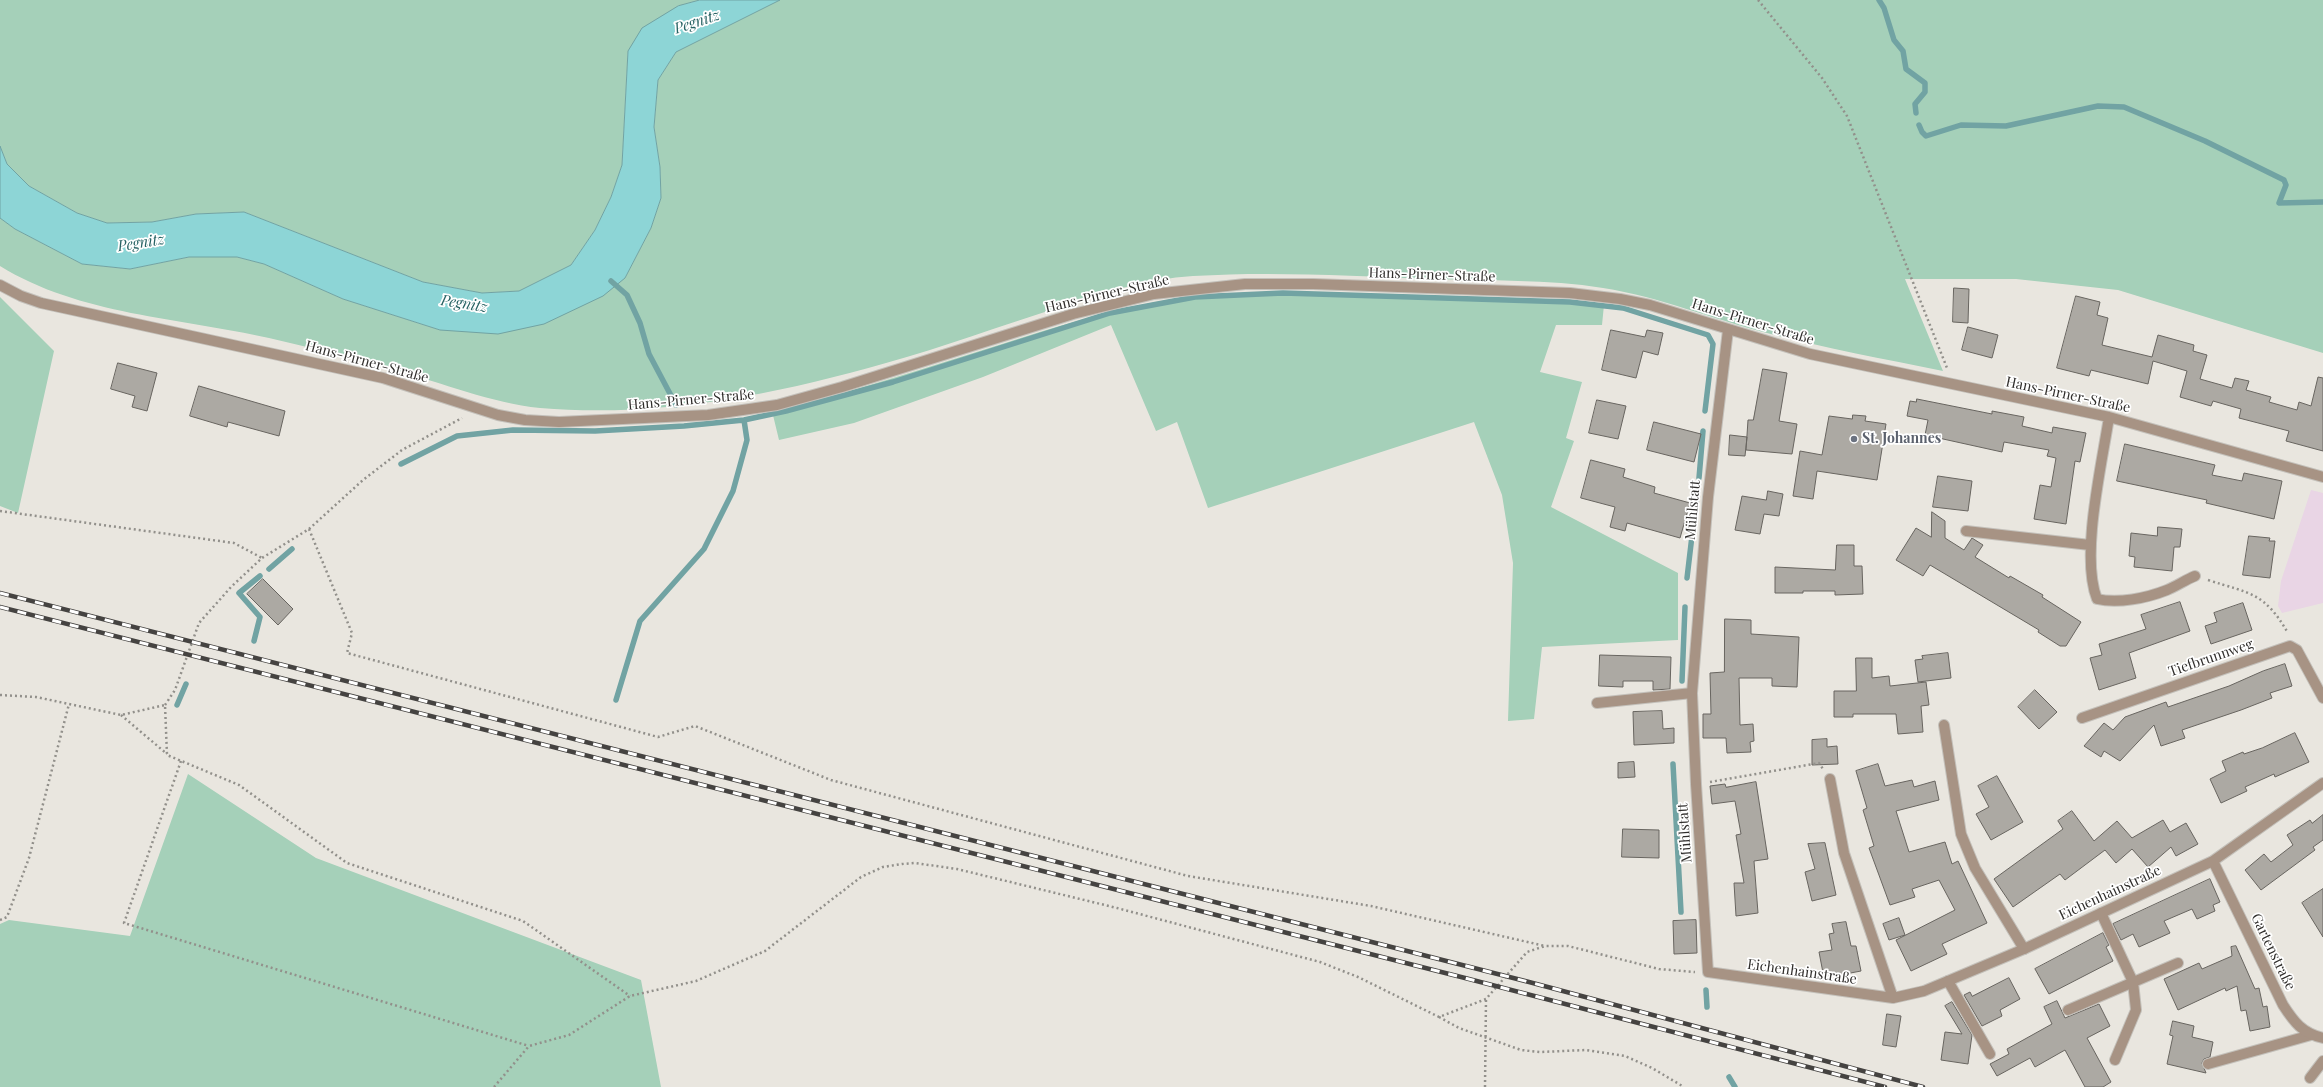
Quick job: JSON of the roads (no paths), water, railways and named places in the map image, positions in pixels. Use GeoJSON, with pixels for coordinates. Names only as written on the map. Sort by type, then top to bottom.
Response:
{"type":"FeatureCollection","features":[{"type":"Feature","properties":{"kind":"street","name":"Hans-Pirner-Straße"},"geometry":{"type":"LineString","coordinates":[[0,285],[21,296],[41,303],[375,377],[498,415],[525,420],[559,422],[605,421],[733,412],[777,404],[842,387],[1088,311],[1154,294],[1245,284],[1313,284],[1570,292],[1650,305],[1810,354],[2108,417],[2323,477]]}},
{"type":"Feature","properties":{"kind":"street","name":"Mühlstatt"},"geometry":{"type":"LineString","coordinates":[[1708,972],[1696,784],[1692,693],[1708,497],[1728,330]]}},
{"type":"Feature","properties":{"kind":"street"},"geometry":{"type":"LineString","coordinates":[[2108,417],[2090,545],[2092,585],[2097,599],[2110,602],[2141,597],[2167,590],[2181,581],[2195,576]]}},
{"type":"Feature","properties":{"kind":"street"},"geometry":{"type":"LineString","coordinates":[[1966,531],[2090,545]]}},
{"type":"Feature","properties":{"kind":"street","name":"Tiefbrunnweg"},"geometry":{"type":"LineString","coordinates":[[2082,718],[2290,646],[2297,650],[2323,698]]}},
{"type":"Feature","properties":{"kind":"street"},"geometry":{"type":"LineString","coordinates":[[1597,703],[1692,693]]}},
{"type":"Feature","properties":{"kind":"street"},"geometry":{"type":"LineString","coordinates":[[1944,725],[1961,834],[1975,868],[2024,949]]}},
{"type":"Feature","properties":{"kind":"street"},"geometry":{"type":"LineString","coordinates":[[1830,779],[1844,853],[1893,998]]}},
{"type":"Feature","properties":{"kind":"street","name":"Eichenhainstraße"},"geometry":{"type":"LineString","coordinates":[[1708,972],[1893,998],[1924,990],[2024,949],[2213,862],[2323,783]]}},
{"type":"Feature","properties":{"kind":"street","name":"Gartenstraße"},"geometry":{"type":"LineString","coordinates":[[2213,862],[2283,1005],[2295,1024],[2311,1035],[2323,1038]]}},
{"type":"Feature","properties":{"kind":"street"},"geometry":{"type":"LineString","coordinates":[[2101,913],[2134,982],[2136,1010],[2115,1060]]}},
{"type":"Feature","properties":{"kind":"street"},"geometry":{"type":"LineString","coordinates":[[2068,1010],[2178,963]]}},
{"type":"Feature","properties":{"kind":"street"},"geometry":{"type":"LineString","coordinates":[[1948,981],[1990,1054]]}},
{"type":"Feature","properties":{"kind":"street"},"geometry":{"type":"LineString","coordinates":[[2208,1064],[2311,1035]]}},
{"type":"Feature","properties":{"kind":"street"},"geometry":{"type":"LineString","coordinates":[[2310,1078],[2323,1061]]}},
{"type":"Feature","properties":{"kind":"water","name":"Pegnitz"},"geometry":{"type":"Polygon","coordinates":[[[700,0],[780,0],[676,52],[658,80],[654,127],[660,167],[661,198],[651,228],[625,278],[603,296],[544,324],[498,334],[440,330],[343,299],[264,264],[237,257],[189,257],[130,269],[82,264],[15,229],[0,218],[0,146],[7,164],[29,186],[77,213],[107,223],[152,222],[196,214],[244,212],[423,282],[482,293],[519,291],[571,265],[595,230],[611,197],[622,165],[628,51],[642,28],[678,6],[700,0]]]}},
{"type":"Feature","properties":{"kind":"waterway"},"geometry":{"type":"LineString","coordinates":[[1879,0],[1884,8],[1894,40],[1903,51],[1906,69],[1925,83],[1925,92],[1915,104],[1916,113]]}},
{"type":"Feature","properties":{"kind":"waterway"},"geometry":{"type":"LineString","coordinates":[[1919,125],[1922,132],[1926,136],[1961,125],[2006,126],[2098,106],[2124,107],[2205,141],[2284,180],[2286,185],[2279,203],[2323,202]]}},
{"type":"Feature","properties":{"kind":"waterway"},"geometry":{"type":"LineString","coordinates":[[611,281],[627,295],[640,323],[649,354],[676,405]]}},
{"type":"Feature","properties":{"kind":"waterway"},"geometry":{"type":"LineString","coordinates":[[401,464],[457,436],[513,430],[595,431],[684,426],[744,420],[786,411],[893,382],[1110,313],[1195,297],[1283,293],[1570,302],[1623,308],[1708,335],[1713,344],[1705,411]]}},
{"type":"Feature","properties":{"kind":"waterway"},"geometry":{"type":"LineString","coordinates":[[616,700],[640,621],[704,549],[733,491],[747,440],[744,420]]}},
{"type":"Feature","properties":{"kind":"waterway"},"geometry":{"type":"LineString","coordinates":[[1699,478],[1703,431]]}},
{"type":"Feature","properties":{"kind":"waterway"},"geometry":{"type":"LineString","coordinates":[[1687,578],[1696,502]]}},
{"type":"Feature","properties":{"kind":"waterway"},"geometry":{"type":"LineString","coordinates":[[269,569],[292,549]]}},
{"type":"Feature","properties":{"kind":"waterway"},"geometry":{"type":"LineString","coordinates":[[254,641],[260,617],[239,593],[260,576]]}},
{"type":"Feature","properties":{"kind":"waterway"},"geometry":{"type":"LineString","coordinates":[[1682,681],[1685,607]]}},
{"type":"Feature","properties":{"kind":"waterway"},"geometry":{"type":"LineString","coordinates":[[177,705],[186,684]]}},
{"type":"Feature","properties":{"kind":"waterway"},"geometry":{"type":"LineString","coordinates":[[1673,764],[1681,912]]}},
{"type":"Feature","properties":{"kind":"waterway"},"geometry":{"type":"LineString","coordinates":[[1706,990],[1707,1007]]}},
{"type":"Feature","properties":{"kind":"waterway"},"geometry":{"type":"LineString","coordinates":[[1729,1077],[1735,1087]]}},
{"type":"Feature","properties":{"kind":"railway"},"geometry":{"type":"LineString","coordinates":[[0,593],[1529,982],[1923,1087]]}},
{"type":"Feature","properties":{"kind":"railway"},"geometry":{"type":"LineString","coordinates":[[0,607],[1465,978],[1885,1087]]}},
{"type":"Feature","properties":{"kind":"place","name":"St. Johannes"},"geometry":{"type":"Point","coordinates":[1854,439]}}]}
